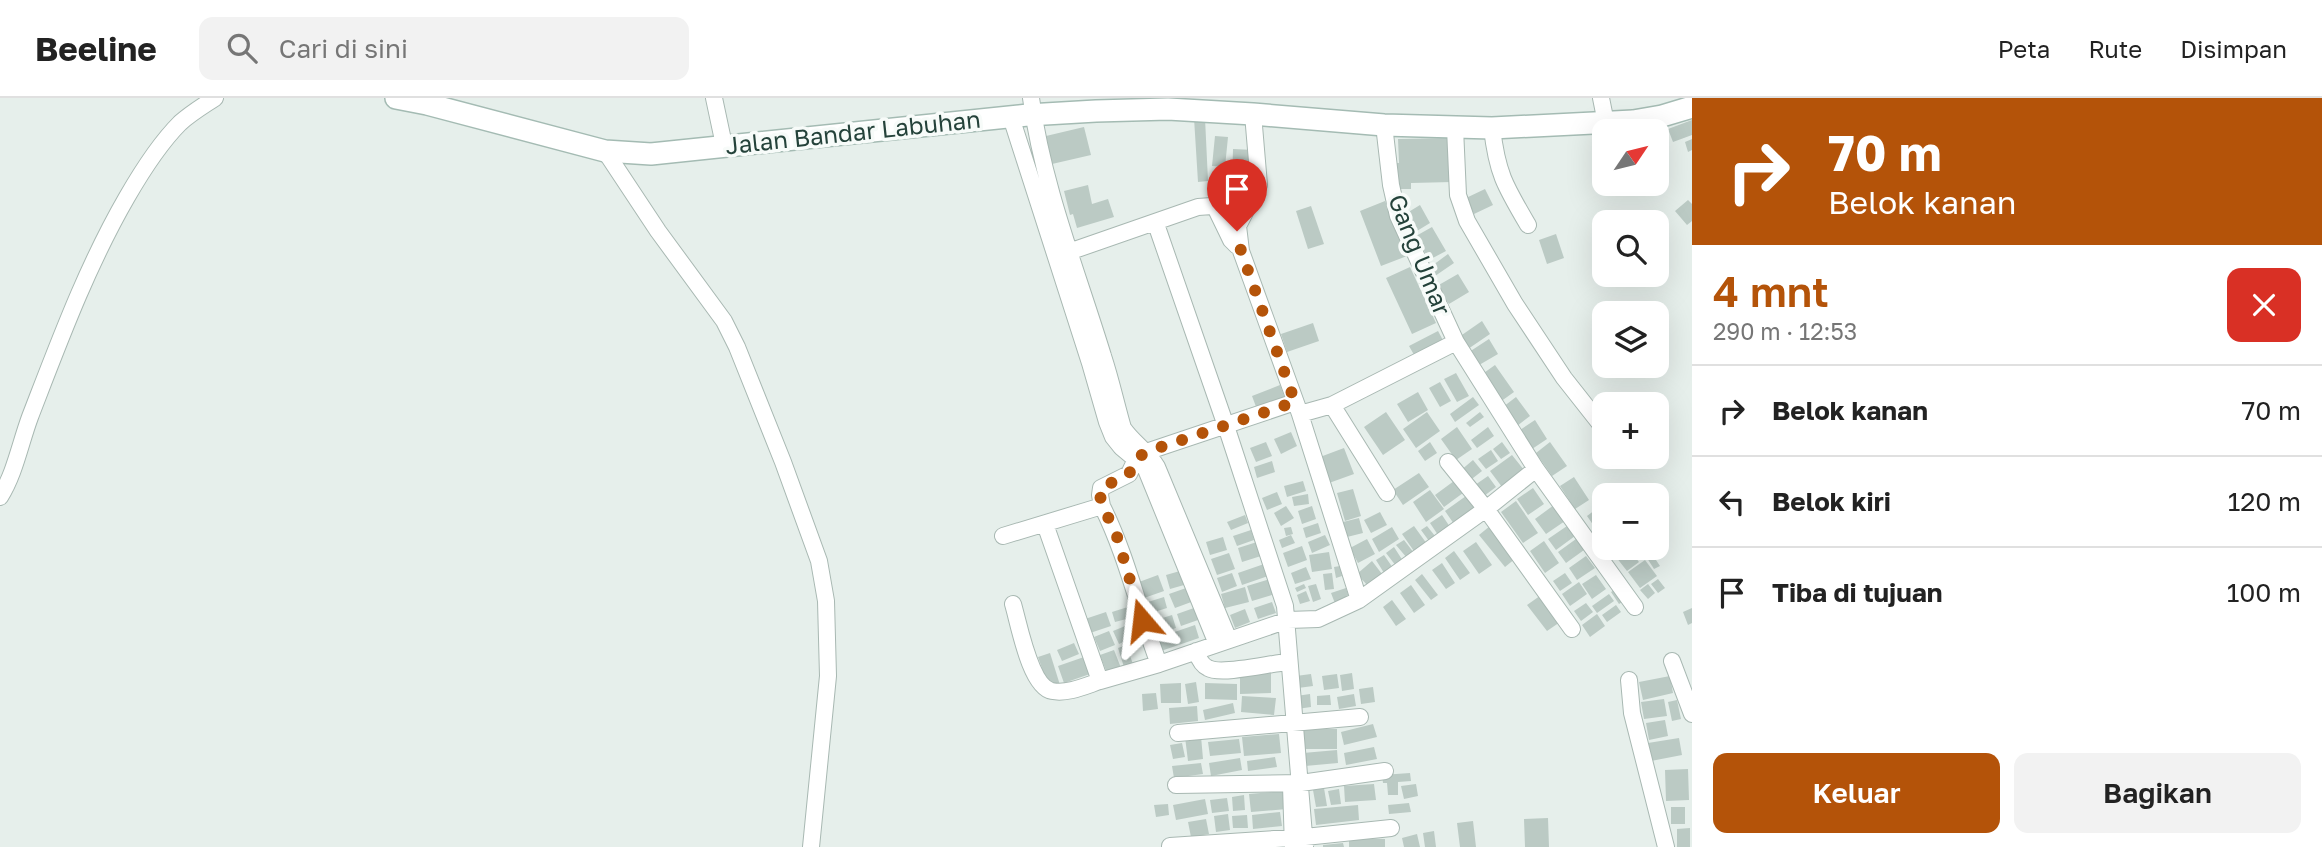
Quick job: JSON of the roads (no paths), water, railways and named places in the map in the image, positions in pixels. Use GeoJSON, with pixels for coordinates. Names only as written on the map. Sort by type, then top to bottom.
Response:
{"type":"FeatureCollection","features":[{"type":"Feature","properties":{"kind":"main road","name":"Jalan Bandar Labuhan"},"geometry":{"type":"LineString","coordinates":[[396,98],[605,151],[651,154],[1011,117],[1032,106],[1168,104],[1384,125],[1455,128],[1592,123]]}},
{"type":"Feature","properties":{"kind":"main road","name":"Jalan Bandar Labuhan"},"geometry":{"type":"LineString","coordinates":[[1645,119],[1692,107]]}},
{"type":"Feature","properties":{"kind":"street"},"geometry":{"type":"LineString","coordinates":[[0,497],[61,337],[105,234],[141,173],[165,140],[182,122],[215,98]]}},
{"type":"Feature","properties":{"kind":"street"},"geometry":{"type":"LineString","coordinates":[[714,98],[724,145]]}},
{"type":"Feature","properties":{"kind":"street"},"geometry":{"type":"LineString","coordinates":[[1601,98],[1605,119]]}},
{"type":"Feature","properties":{"kind":"street"},"geometry":{"type":"LineString","coordinates":[[1032,106],[1041,183]]}},
{"type":"Feature","properties":{"kind":"street"},"geometry":{"type":"LineString","coordinates":[[1253,114],[1259,185],[1238,226],[1241,251],[1298,408],[1359,600]]}},
{"type":"Feature","properties":{"kind":"street"},"geometry":{"type":"LineString","coordinates":[[1011,117],[1041,183],[1113,437],[1121,447],[1141,455],[1152,469],[1223,642]]}},
{"type":"Feature","properties":{"kind":"street","name":"Gang Umar"},"geometry":{"type":"LineString","coordinates":[[1384,125],[1391,185],[1398,216],[1456,342],[1536,469],[1635,607]]}},
{"type":"Feature","properties":{"kind":"street"},"geometry":{"type":"LineString","coordinates":[[1455,128],[1459,202],[1467,221],[1515,304],[1564,378],[1592,414]]}},
{"type":"Feature","properties":{"kind":"street"},"geometry":{"type":"LineString","coordinates":[[1492,128],[1500,176],[1528,225]]}},
{"type":"Feature","properties":{"kind":"street"},"geometry":{"type":"LineString","coordinates":[[605,151],[658,231],[724,321],[783,462],[819,561],[826,601],[828,676],[810,847]]}},
{"type":"Feature","properties":{"kind":"street"},"geometry":{"type":"LineString","coordinates":[[1062,254],[1156,224],[1198,207],[1212,206],[1231,240],[1241,251]]}},
{"type":"Feature","properties":{"kind":"street"},"geometry":{"type":"LineString","coordinates":[[1156,224],[1273,566],[1282,622],[1289,722]]}},
{"type":"Feature","properties":{"kind":"street"},"geometry":{"type":"LineString","coordinates":[[1159,664],[1142,620],[1115,530],[1102,506],[1101,488],[1129,474],[1141,455],[1226,426],[1298,408],[1332,405],[1456,342]]}},
{"type":"Feature","properties":{"kind":"street"},"geometry":{"type":"LineString","coordinates":[[1332,405],[1387,493]]}},
{"type":"Feature","properties":{"kind":"street"},"geometry":{"type":"LineString","coordinates":[[1448,462],[1486,509],[1572,629]]}},
{"type":"Feature","properties":{"kind":"street"},"geometry":{"type":"LineString","coordinates":[[1013,604],[1035,676],[1046,689],[1069,690],[1159,664],[1282,622],[1318,619],[1359,600],[1486,509],[1536,469]]}},
{"type":"Feature","properties":{"kind":"street"},"geometry":{"type":"LineString","coordinates":[[1003,536],[1102,506]]}},
{"type":"Feature","properties":{"kind":"street"},"geometry":{"type":"LineString","coordinates":[[1045,524],[1100,681]]}},
{"type":"Feature","properties":{"kind":"street"},"geometry":{"type":"LineString","coordinates":[[1282,622],[1280,663],[1296,782],[1299,842]]}},
{"type":"Feature","properties":{"kind":"street"},"geometry":{"type":"LineString","coordinates":[[1196,650],[1198,658],[1209,669],[1280,663]]}},
{"type":"Feature","properties":{"kind":"street"},"geometry":{"type":"LineString","coordinates":[[1672,661],[1692,714]]}},
{"type":"Feature","properties":{"kind":"street"},"geometry":{"type":"LineString","coordinates":[[1629,680],[1632,713],[1666,847]]}},
{"type":"Feature","properties":{"kind":"street"},"geometry":{"type":"LineString","coordinates":[[1178,733],[1360,717]]}},
{"type":"Feature","properties":{"kind":"street"},"geometry":{"type":"LineString","coordinates":[[1176,785],[1296,782],[1385,771]]}},
{"type":"Feature","properties":{"kind":"street"},"geometry":{"type":"LineString","coordinates":[[1170,846],[1299,842],[1391,828]]}}]}
